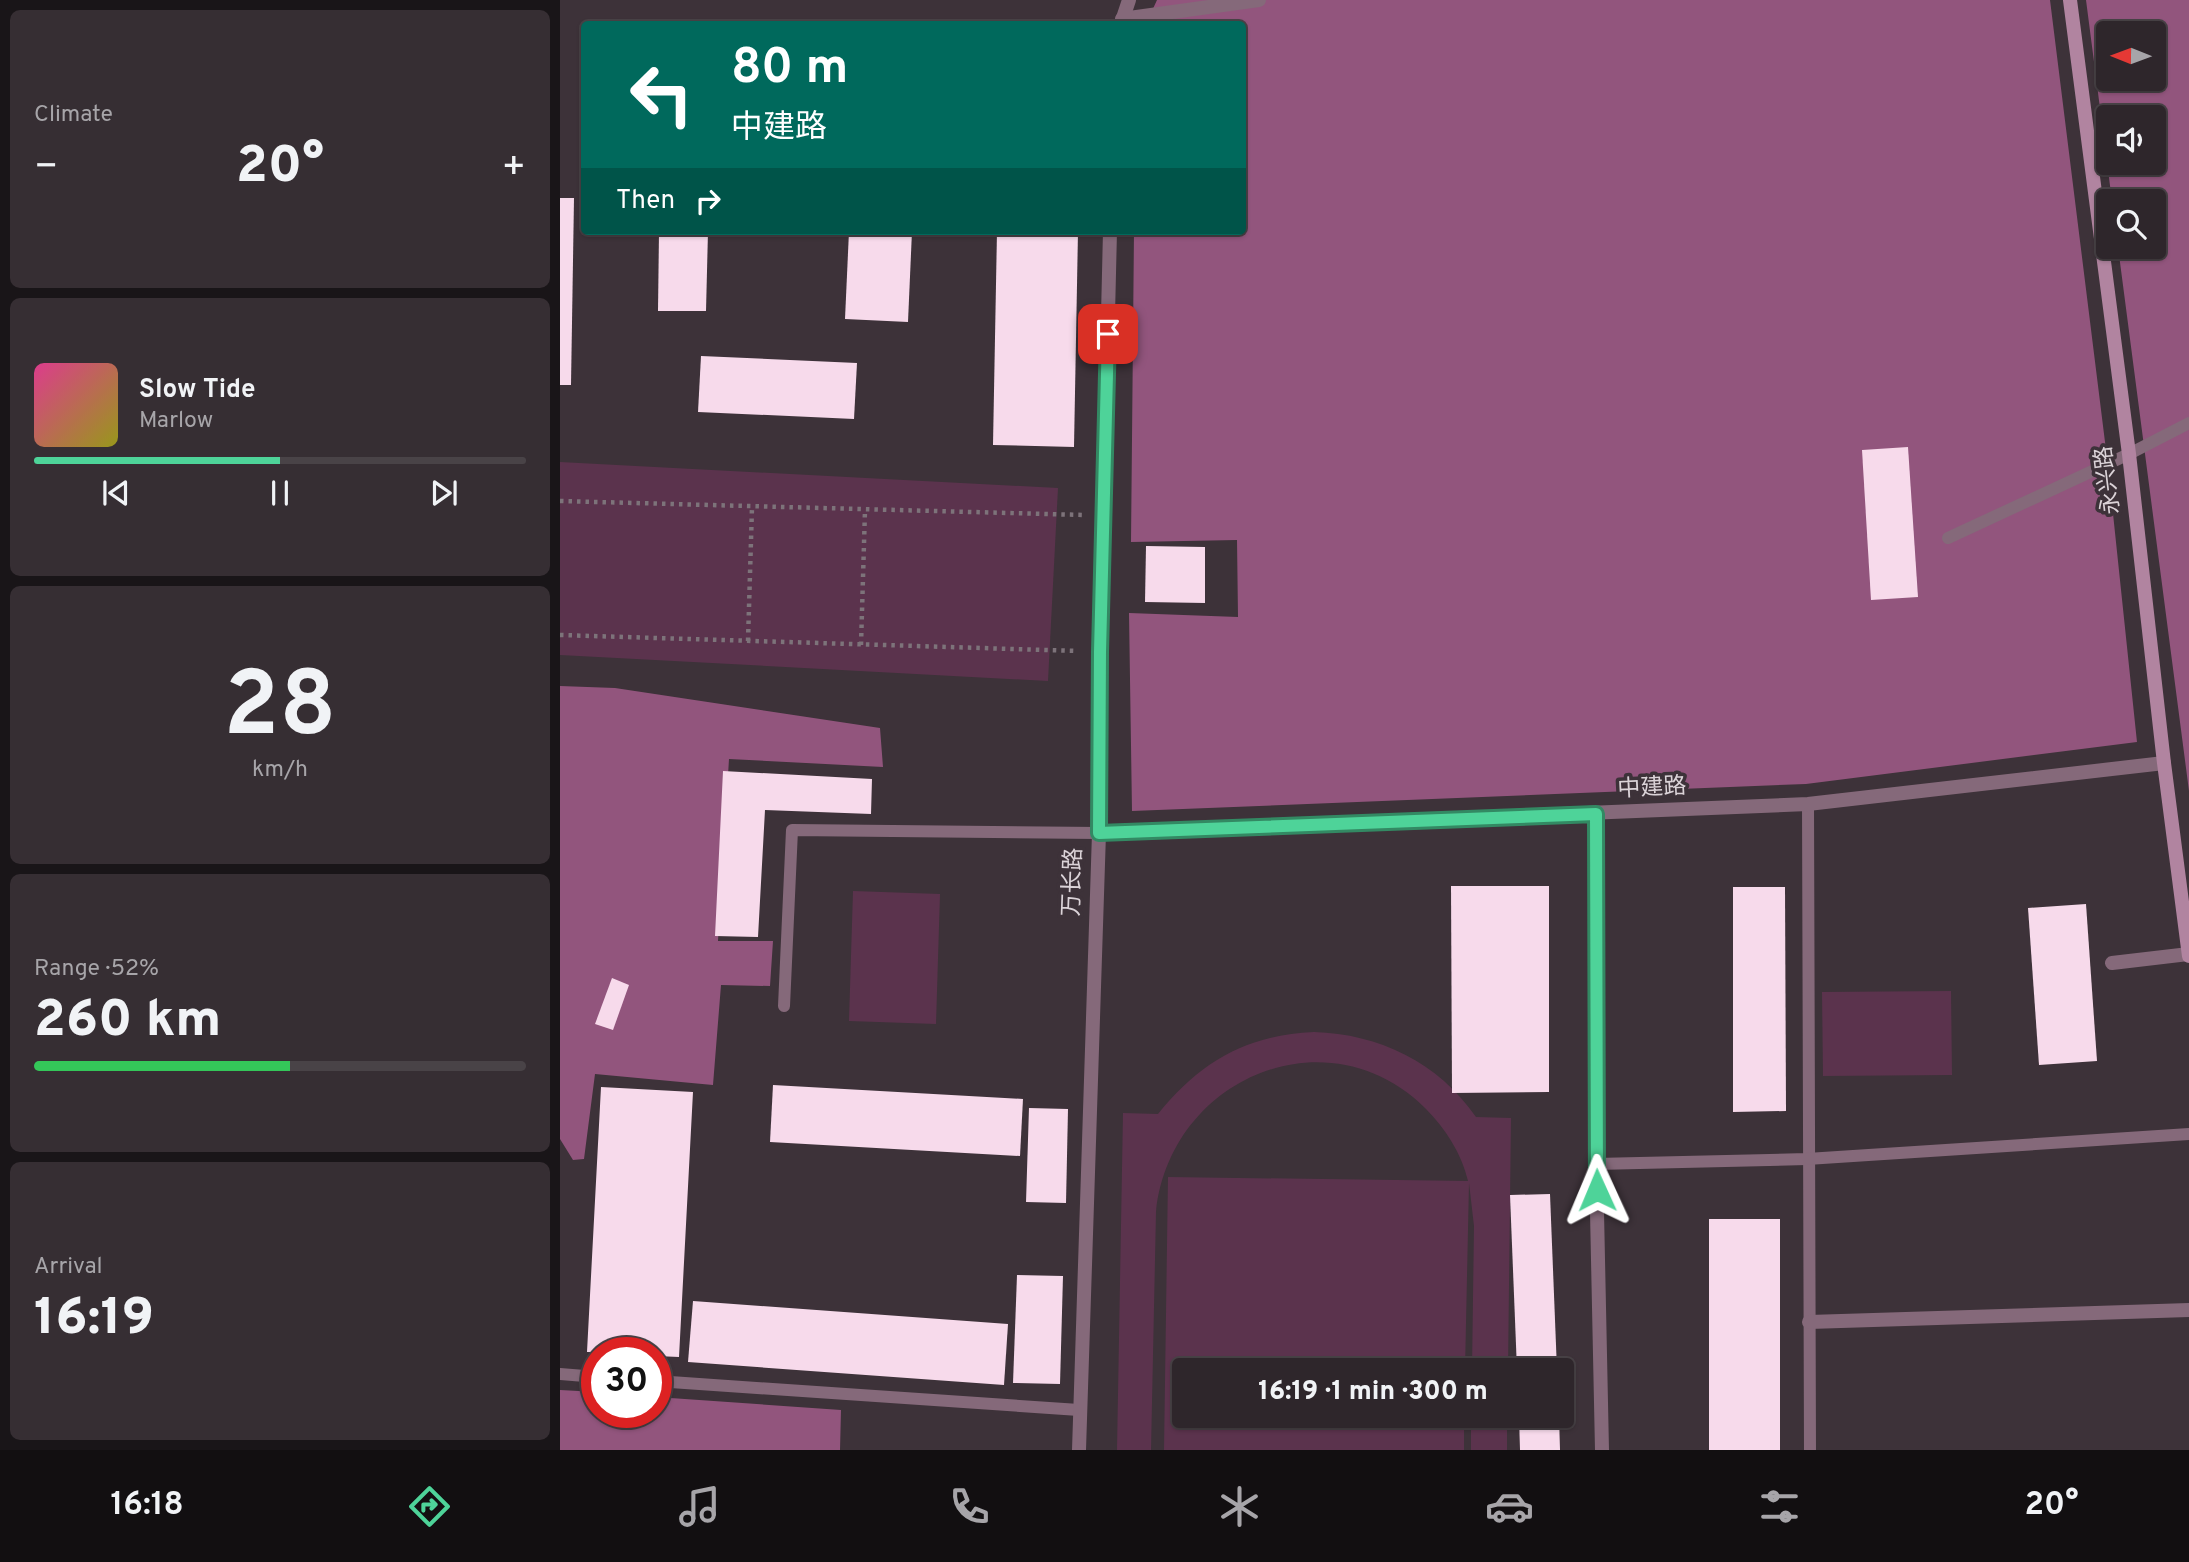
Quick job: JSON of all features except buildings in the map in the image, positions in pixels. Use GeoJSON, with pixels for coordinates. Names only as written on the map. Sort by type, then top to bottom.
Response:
{"type":"FeatureCollection","features":[{"type":"Feature","properties":{"kind":"main road","name":"永兴路"},"geometry":{"type":"LineString","coordinates":[[2070,0],[2129,454],[2189,955]]}},
{"type":"Feature","properties":{"kind":"street"},"geometry":{"type":"LineString","coordinates":[[1122,21],[1129,0]]}},
{"type":"Feature","properties":{"kind":"street"},"geometry":{"type":"LineString","coordinates":[[1128,21],[1259,0]]}},
{"type":"Feature","properties":{"kind":"street","name":"万长路"},"geometry":{"type":"LineString","coordinates":[[1079,1450],[1099,833],[1100,652],[1110,235]]}},
{"type":"Feature","properties":{"kind":"street","name":"中建路"},"geometry":{"type":"LineString","coordinates":[[1099,833],[1808,804],[2164,763]]}},
{"type":"Feature","properties":{"kind":"street"},"geometry":{"type":"LineString","coordinates":[[1596,814],[1596,1164],[1602,1450]]}},
{"type":"Feature","properties":{"kind":"street"},"geometry":{"type":"LineString","coordinates":[[2112,962],[2189,955]]}},
{"type":"Feature","properties":{"kind":"street"},"geometry":{"type":"LineString","coordinates":[[1808,1322],[2189,1310]]}},
{"type":"Feature","properties":{"kind":"lane"},"geometry":{"type":"LineString","coordinates":[[1948,538],[2129,454],[2189,423]]}},
{"type":"Feature","properties":{"kind":"lane"},"geometry":{"type":"LineString","coordinates":[[1808,804],[1810,1450]]}},
{"type":"Feature","properties":{"kind":"lane"},"geometry":{"type":"LineString","coordinates":[[784,1006],[792,830],[1099,833]]}},
{"type":"Feature","properties":{"kind":"lane"},"geometry":{"type":"LineString","coordinates":[[1596,1164],[1807,1159],[2189,1134]]}},
{"type":"Feature","properties":{"kind":"lane"},"geometry":{"type":"LineString","coordinates":[[560,1374],[581,1376]]}},
{"type":"Feature","properties":{"kind":"lane"},"geometry":{"type":"LineString","coordinates":[[672,1382],[1079,1410]]}},
{"type":"Feature","properties":{"kind":"path"},"geometry":{"type":"LineString","coordinates":[[560,501],[1103,515]]}},
{"type":"Feature","properties":{"kind":"path"},"geometry":{"type":"LineString","coordinates":[[748,641],[752,507]]}},
{"type":"Feature","properties":{"kind":"path"},"geometry":{"type":"LineString","coordinates":[[861,645],[865,510]]}},
{"type":"Feature","properties":{"kind":"path"},"geometry":{"type":"LineString","coordinates":[[560,635],[1100,652]]}},
{"type":"Feature","properties":{"kind":"shaded area"},"geometry":{"type":"Polygon","coordinates":[[[1157,0],[2050,0],[2108,466],[2137,742],[1806,784],[1132,811],[1129,613],[1238,617],[1237,540],[1131,542],[1134,235],[1246,235],[1246,21],[1147,21],[1157,0]]]}},
{"type":"Feature","properties":{"kind":"shaded area"},"geometry":{"type":"Polygon","coordinates":[[[2086,0],[2189,0],[2189,791],[2120,259],[2166,259],[2166,189],[2110,189],[2109,175],[2166,175],[2166,105],[2100,105],[2098,91],[2166,91],[2166,21],[2096,21],[2096,77],[2086,0]]]}},
{"type":"Feature","properties":{"kind":"shaded area"},"geometry":{"type":"Polygon","coordinates":[[[560,462],[1058,488],[1048,681],[560,655],[560,462]]]}},
{"type":"Feature","properties":{"kind":"shaded area"},"geometry":{"type":"Polygon","coordinates":[[[560,686],[615,688],[880,728],[883,767],[729,759],[718,941],[773,941],[770,986],[721,985],[713,1085],[595,1074],[584,1159],[573,1160],[560,1139],[560,686]]]}},
{"type":"Feature","properties":{"kind":"shaded area"},"geometry":{"type":"Polygon","coordinates":[[[853,891],[940,894],[936,1024],[849,1021],[853,891]]]}},
{"type":"Feature","properties":{"kind":"shaded area"},"geometry":{"type":"Polygon","coordinates":[[[1951,991],[1952,1075],[1823,1076],[1822,992],[1951,991]]]}},
{"type":"Feature","properties":{"kind":"shaded area"},"geometry":{"type":"Polygon","coordinates":[[[1289,1034],[1338,1034],[1384,1045],[1425,1066],[1461,1098],[1476,1117],[1511,1118],[1508,1358],[1472,1358],[1474,1226],[1469,1183],[1465,1358],[1172,1358],[1172,1428],[1464,1428],[1464,1450],[1164,1450],[1168,1177],[1468,1181],[1457,1151],[1440,1124],[1426,1109],[1387,1080],[1344,1065],[1301,1063],[1259,1074],[1222,1095],[1190,1126],[1168,1165],[1156,1212],[1151,1450],[1117,1450],[1123,1113],[1158,1114],[1191,1080],[1226,1055],[1267,1039],[1289,1034]]]}},
{"type":"Feature","properties":{"kind":"shaded area"},"geometry":{"type":"Polygon","coordinates":[[[560,1390],[581,1391],[581,1428],[672,1428],[672,1398],[841,1410],[840,1450],[560,1450],[560,1390]]]}},
{"type":"Feature","properties":{"kind":"shaded area"},"geometry":{"type":"Polygon","coordinates":[[[1471,1428],[1507,1428],[1507,1450],[1471,1450],[1471,1428]]]}},
{"type":"Feature","properties":{"kind":"route"},"geometry":{"type":"LineString","coordinates":[[1108,334],[1100,652],[1099,833],[1596,814],[1597,1190]]}}]}
